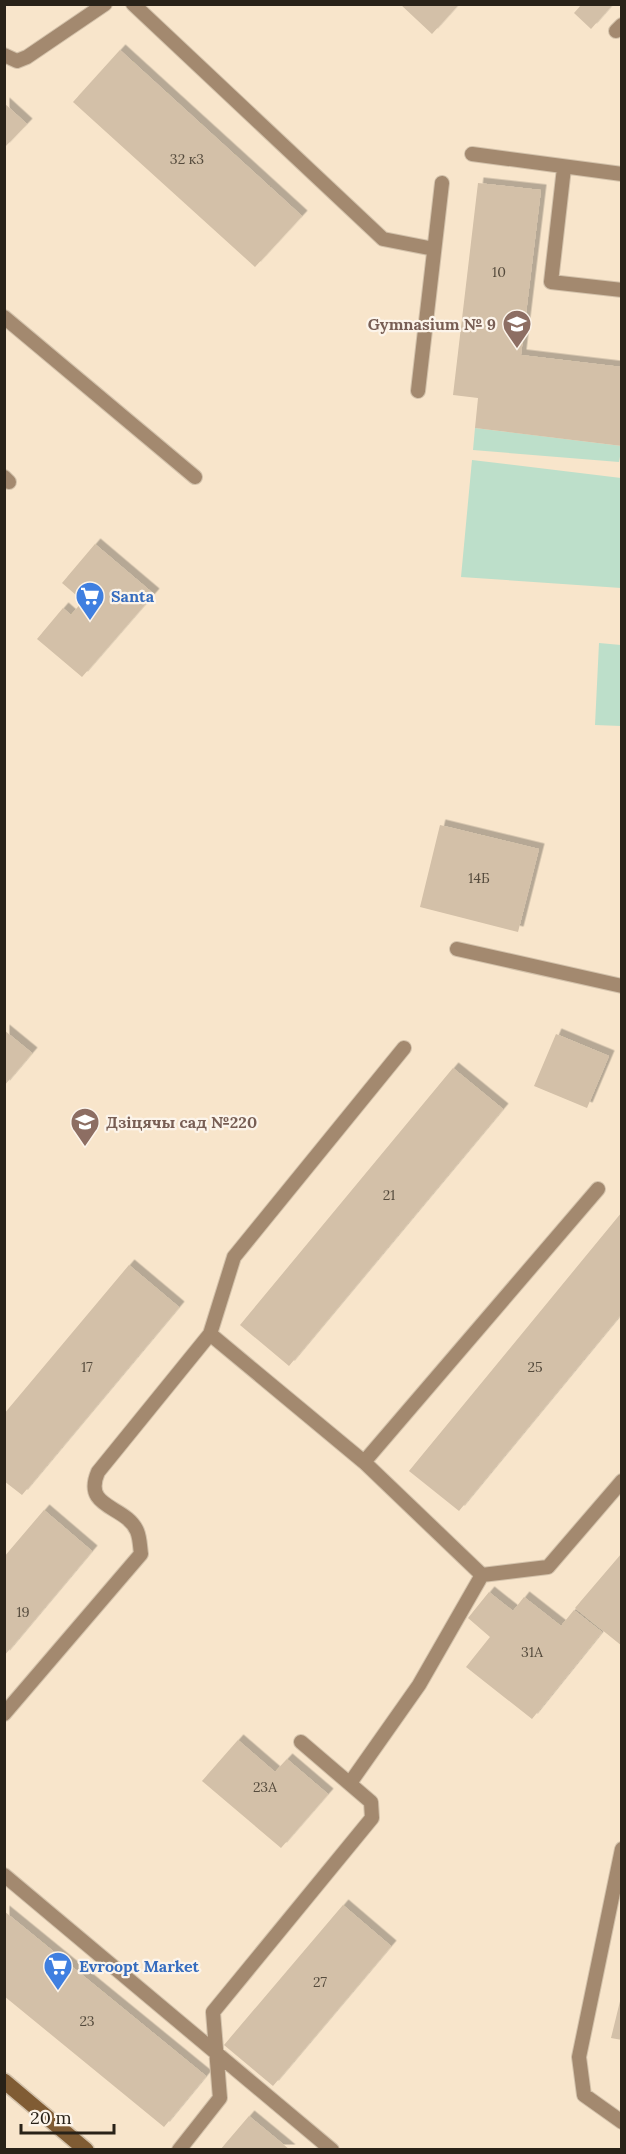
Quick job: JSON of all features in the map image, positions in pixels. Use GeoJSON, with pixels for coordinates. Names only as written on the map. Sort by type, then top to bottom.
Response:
{"type":"FeatureCollection","features":[{"type":"Feature","properties":{"kind":"main road"},"geometry":{"type":"LineString","coordinates":[[4,2081],[86,2150]]}},
{"type":"Feature","properties":{"kind":"lane"},"geometry":{"type":"LineString","coordinates":[[4,55],[17,61],[27,57],[105,4]]}},
{"type":"Feature","properties":{"kind":"lane"},"geometry":{"type":"LineString","coordinates":[[133,4],[383,239],[434,249]]}},
{"type":"Feature","properties":{"kind":"lane"},"geometry":{"type":"LineString","coordinates":[[472,154],[621,174]]}},
{"type":"Feature","properties":{"kind":"lane"},"geometry":{"type":"LineString","coordinates":[[564,168],[551,282],[621,291]]}},
{"type":"Feature","properties":{"kind":"lane"},"geometry":{"type":"LineString","coordinates":[[418,391],[442,183]]}},
{"type":"Feature","properties":{"kind":"lane"},"geometry":{"type":"LineString","coordinates":[[4,317],[195,477]]}},
{"type":"Feature","properties":{"kind":"lane"},"geometry":{"type":"LineString","coordinates":[[458,949],[621,986]]}},
{"type":"Feature","properties":{"kind":"lane"},"geometry":{"type":"LineString","coordinates":[[4,1714],[141,1554],[138,1532],[133,1524],[96,1497],[93,1483],[98,1472],[210,1334],[234,1257],[405,1047]]}},
{"type":"Feature","properties":{"kind":"lane"},"geometry":{"type":"LineString","coordinates":[[364,1462],[598,1189]]}},
{"type":"Feature","properties":{"kind":"lane"},"geometry":{"type":"LineString","coordinates":[[210,1334],[364,1462],[482,1575]]}},
{"type":"Feature","properties":{"kind":"lane"},"geometry":{"type":"LineString","coordinates":[[482,1575],[548,1567],[621,1480]]}},
{"type":"Feature","properties":{"kind":"lane"},"geometry":{"type":"LineString","coordinates":[[350,1783],[419,1685],[482,1575]]}},
{"type":"Feature","properties":{"kind":"lane"},"geometry":{"type":"LineString","coordinates":[[179,2150],[219,2098],[213,2012],[372,1818],[371,1802],[301,1742]]}},
{"type":"Feature","properties":{"kind":"lane"},"geometry":{"type":"LineString","coordinates":[[621,1849],[579,2057],[584,2095],[621,2122]]}},
{"type":"Feature","properties":{"kind":"lane"},"geometry":{"type":"LineString","coordinates":[[4,1875],[332,2150]]}},
{"type":"Feature","properties":{"kind":"green space"},"geometry":{"type":"Polygon","coordinates":[[[475,428],[622,446],[619,462],[473,450],[475,428]]]}},
{"type":"Feature","properties":{"kind":"green space"},"geometry":{"type":"Polygon","coordinates":[[[472,460],[621,478],[621,588],[461,577],[472,460]]]}},
{"type":"Feature","properties":{"kind":"green space"},"geometry":{"type":"Polygon","coordinates":[[[599,643],[621,645],[621,726],[595,725],[599,643]]]}},
{"type":"Feature","properties":{"kind":"building"},"geometry":{"type":"Polygon","coordinates":[[[400,4],[459,4],[432,34],[400,4]]]}},
{"type":"Feature","properties":{"kind":"building"},"geometry":{"type":"Polygon","coordinates":[[[582,4],[613,4],[591,29],[574,13],[582,4]]]}},
{"type":"Feature","properties":{"kind":"building"},"geometry":{"type":"Polygon","coordinates":[[[120,50],[302,216],[255,267],[73,102],[120,50]]]}},
{"type":"Feature","properties":{"kind":"building"},"geometry":{"type":"Polygon","coordinates":[[[4,103],[27,124],[4,148],[4,103]]]}},
{"type":"Feature","properties":{"kind":"building"},"geometry":{"type":"Polygon","coordinates":[[[478,183],[541,190],[521,355],[622,367],[622,446],[475,428],[478,398],[453,395],[478,183]]]}},
{"type":"Feature","properties":{"kind":"building"},"geometry":{"type":"Polygon","coordinates":[[[95,544],[154,594],[82,677],[37,639],[63,608],[71,615],[83,601],[62,583],[95,544]]]}},
{"type":"Feature","properties":{"kind":"building"},"geometry":{"type":"Polygon","coordinates":[[[440,825],[539,849],[518,932],[420,907],[440,825]]]}},
{"type":"Feature","properties":{"kind":"building"},"geometry":{"type":"Polygon","coordinates":[[[4,1030],[32,1053],[4,1086],[4,1030]]]}},
{"type":"Feature","properties":{"kind":"building"},"geometry":{"type":"Polygon","coordinates":[[[556,1034],[609,1056],[587,1108],[534,1086],[556,1034]]]}},
{"type":"Feature","properties":{"kind":"building"},"geometry":{"type":"Polygon","coordinates":[[[453,1068],[503,1109],[289,1366],[240,1325],[453,1068]]]}},
{"type":"Feature","properties":{"kind":"building"},"geometry":{"type":"Polygon","coordinates":[[[622,1212],[622,1313],[459,1511],[409,1471],[622,1212]]]}},
{"type":"Feature","properties":{"kind":"building"},"geometry":{"type":"Polygon","coordinates":[[[129,1265],[179,1307],[22,1495],[4,1481],[4,1414],[129,1265]]]}},
{"type":"Feature","properties":{"kind":"building"},"geometry":{"type":"Polygon","coordinates":[[[44,1510],[92,1551],[4,1656],[4,1557],[44,1510]]]}},
{"type":"Feature","properties":{"kind":"building"},"geometry":{"type":"Polygon","coordinates":[[[622,1553],[622,1646],[575,1608],[622,1553]]]}},
{"type":"Feature","properties":{"kind":"building"},"geometry":{"type":"Polygon","coordinates":[[[489,1592],[513,1611],[524,1597],[561,1626],[574,1610],[602,1632],[532,1719],[466,1667],[490,1637],[468,1618],[489,1592]]]}},
{"type":"Feature","properties":{"kind":"building"},"geometry":{"type":"Polygon","coordinates":[[[238,1740],[275,1772],[287,1759],[328,1794],[281,1848],[202,1781],[238,1740]]]}},
{"type":"Feature","properties":{"kind":"building"},"geometry":{"type":"Polygon","coordinates":[[[343,1905],[391,1946],[273,2086],[224,2045],[343,1905]]]}},
{"type":"Feature","properties":{"kind":"building"},"geometry":{"type":"Polygon","coordinates":[[[4,1911],[206,2076],[164,2127],[4,1996],[4,1911]]]}},
{"type":"Feature","properties":{"kind":"building"},"geometry":{"type":"Polygon","coordinates":[[[622,1993],[622,2040],[611,2038],[622,1993]]]}},
{"type":"Feature","properties":{"kind":"building"},"geometry":{"type":"Polygon","coordinates":[[[249,2116],[283,2144],[290,2150],[220,2150],[249,2116]]]}},
{"type":"Feature","properties":{"kind":"place","name":"Gymnasium № 9"},"geometry":{"type":"Point","coordinates":[517,350]}},
{"type":"Feature","properties":{"kind":"place","name":"Santa"},"geometry":{"type":"Point","coordinates":[90,622]}},
{"type":"Feature","properties":{"kind":"place","name":"Дзіцячы сад №220"},"geometry":{"type":"Point","coordinates":[85,1148]}},
{"type":"Feature","properties":{"kind":"place","name":"Evroopt Market"},"geometry":{"type":"Point","coordinates":[58,1992]}}]}
